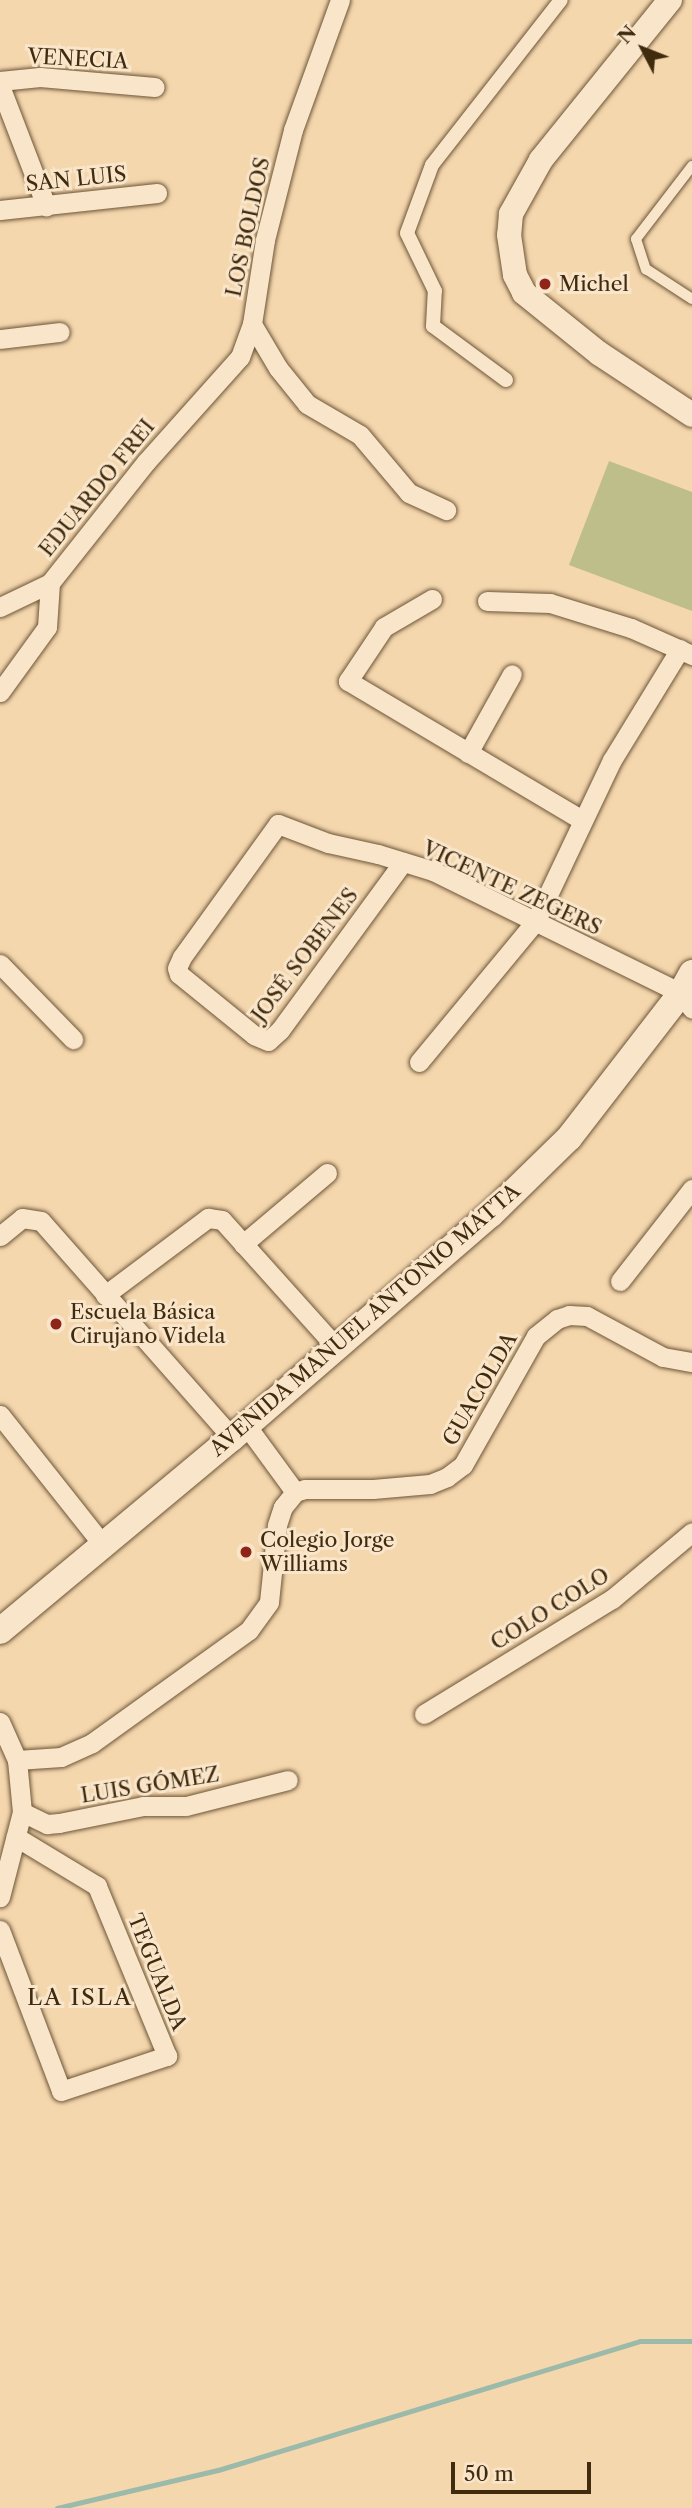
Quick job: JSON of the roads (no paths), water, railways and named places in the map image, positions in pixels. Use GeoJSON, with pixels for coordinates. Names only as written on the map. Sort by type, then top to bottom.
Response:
{"type":"FeatureCollection","features":[{"type":"Feature","properties":{"kind":"main road","name":"AVENIDA MANUEL ANTONIO MATTA"},"geometry":{"type":"LineString","coordinates":[[0,1631],[239,1432],[491,1214],[569,1138],[688,992]]}},
{"type":"Feature","properties":{"kind":"street","name":"LOS BOLDOS"},"geometry":{"type":"LineString","coordinates":[[340,0],[293,130],[265,240],[252,324],[278,368],[307,404],[360,435],[409,493],[446,510]]}},
{"type":"Feature","properties":{"kind":"street"},"geometry":{"type":"LineString","coordinates":[[506,380],[433,326],[435,290],[407,233],[432,165],[561,0]]}},
{"type":"Feature","properties":{"kind":"street"},"geometry":{"type":"LineString","coordinates":[[670,0],[541,160],[511,214],[509,235],[514,275],[524,293],[600,354],[692,415]]}},
{"type":"Feature","properties":{"kind":"street","name":"VENECIA"},"geometry":{"type":"LineString","coordinates":[[0,83],[40,76],[155,87]]}},
{"type":"Feature","properties":{"kind":"street"},"geometry":{"type":"LineString","coordinates":[[0,83],[46,206]]}},
{"type":"Feature","properties":{"kind":"street","name":"SAN LUIS"},"geometry":{"type":"LineString","coordinates":[[0,209],[157,193]]}},
{"type":"Feature","properties":{"kind":"street","name":"EDUARDO FREI"},"geometry":{"type":"LineString","coordinates":[[0,692],[47,627],[50,583],[146,462],[240,357],[252,324]]}},
{"type":"Feature","properties":{"kind":"street"},"geometry":{"type":"LineString","coordinates":[[0,339],[60,332]]}},
{"type":"Feature","properties":{"kind":"street"},"geometry":{"type":"LineString","coordinates":[[0,607],[50,583]]}},
{"type":"Feature","properties":{"kind":"street"},"geometry":{"type":"LineString","coordinates":[[432,599],[384,627],[348,681],[582,820]]}},
{"type":"Feature","properties":{"kind":"street"},"geometry":{"type":"LineString","coordinates":[[419,1062],[535,922],[612,760],[686,652],[631,628],[550,603],[487,601]]}},
{"type":"Feature","properties":{"kind":"street"},"geometry":{"type":"LineString","coordinates":[[468,753],[512,674]]}},
{"type":"Feature","properties":{"kind":"street","name":"VICENTE ZEGERS"},"geometry":{"type":"LineString","coordinates":[[278,824],[328,843],[433,871],[535,922],[688,992]]}},
{"type":"Feature","properties":{"kind":"street","name":"JOSÉ SOBENES"},"geometry":{"type":"LineString","coordinates":[[278,824],[177,968],[185,979],[260,1040],[268,1041],[280,1030],[403,862]]}},
{"type":"Feature","properties":{"kind":"street"},"geometry":{"type":"LineString","coordinates":[[0,964],[73,1039]]}},
{"type":"Feature","properties":{"kind":"street"},"geometry":{"type":"LineString","coordinates":[[243,1244],[327,1172]]}},
{"type":"Feature","properties":{"kind":"street"},"geometry":{"type":"LineString","coordinates":[[620,1281],[692,1189]]}},
{"type":"Feature","properties":{"kind":"street"},"geometry":{"type":"LineString","coordinates":[[0,1236],[22,1218],[41,1221],[105,1295],[295,1492],[284,1507],[277,1525],[269,1601],[249,1630],[92,1743],[61,1757],[17,1760]]}},
{"type":"Feature","properties":{"kind":"street"},"geometry":{"type":"LineString","coordinates":[[105,1295],[208,1218],[222,1220],[336,1347]]}},
{"type":"Feature","properties":{"kind":"street","name":"GUACOLDA"},"geometry":{"type":"LineString","coordinates":[[295,1492],[305,1489],[373,1489],[430,1484],[447,1477],[463,1465],[474,1449],[536,1336],[557,1319],[569,1315],[587,1316],[663,1357],[692,1362]]}},
{"type":"Feature","properties":{"kind":"street"},"geometry":{"type":"LineString","coordinates":[[0,1415],[103,1545]]}},
{"type":"Feature","properties":{"kind":"street","name":"COLO COLO"},"geometry":{"type":"LineString","coordinates":[[424,1714],[612,1599],[692,1532]]}},
{"type":"Feature","properties":{"kind":"street"},"geometry":{"type":"LineString","coordinates":[[0,1722],[17,1760],[22,1812],[0,1897]]}},
{"type":"Feature","properties":{"kind":"street","name":"LUIS GÓMEZ"},"geometry":{"type":"LineString","coordinates":[[22,1812],[47,1824],[58,1824],[143,1805],[186,1805],[288,1780]]}},
{"type":"Feature","properties":{"kind":"street","name":"TEGUALDA"},"geometry":{"type":"LineString","coordinates":[[0,1930],[61,2091],[167,2056],[97,1886],[16,1837]]}},
{"type":"Feature","properties":{"kind":"lane"},"geometry":{"type":"LineString","coordinates":[[692,166],[636,239],[646,269],[692,299]]}},
{"type":"Feature","properties":{"kind":"waterway"},"geometry":{"type":"LineString","coordinates":[[57,2508],[218,2470],[640,2341],[692,2341]]}},
{"type":"Feature","properties":{"kind":"place","name":"Michel"},"geometry":{"type":"Point","coordinates":[545,284]}},
{"type":"Feature","properties":{"kind":"place","name":"Escuela Básica Cirujano Videla"},"geometry":{"type":"Point","coordinates":[56,1324]}},
{"type":"Feature","properties":{"kind":"place","name":"Colegio Jorge Williams"},"geometry":{"type":"Point","coordinates":[246,1552]}},
{"type":"Feature","properties":{"kind":"district","name":"LA ISLA"},"geometry":{"type":"Point","coordinates":[80,1997]}}]}
